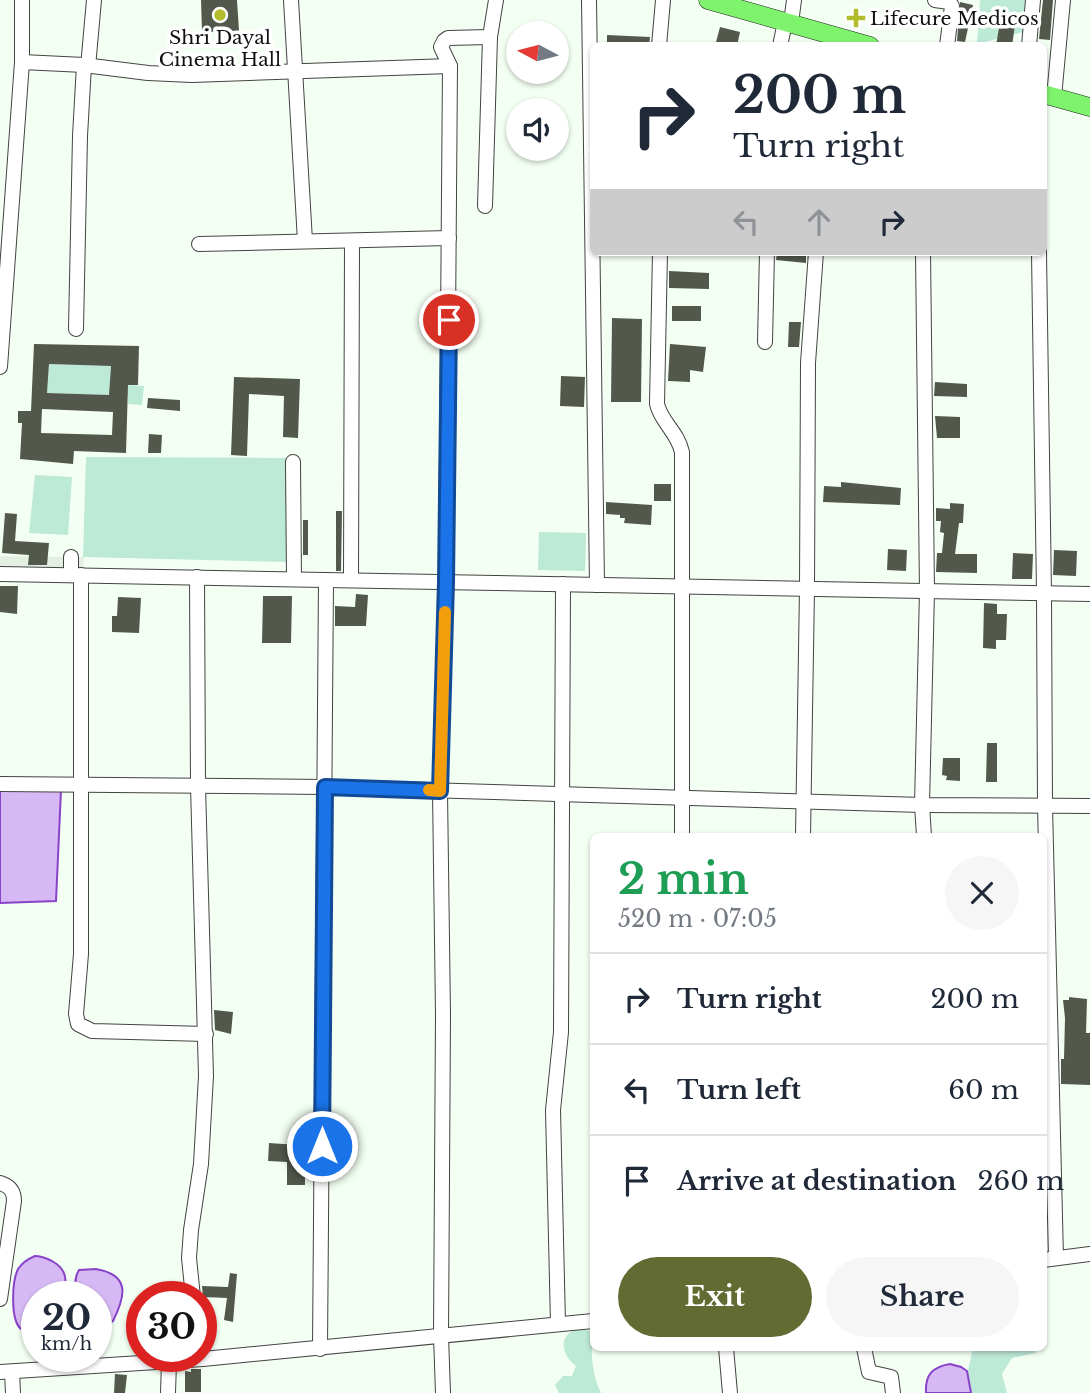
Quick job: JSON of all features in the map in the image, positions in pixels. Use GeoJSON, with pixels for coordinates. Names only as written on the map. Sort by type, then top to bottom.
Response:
{"type":"FeatureCollection","features":[{"type":"Feature","properties":{"kind":"main road"},"geometry":{"type":"LineString","coordinates":[[708,0],[751,12],[783,29],[833,40]]}},
{"type":"Feature","properties":{"kind":"main road"},"geometry":{"type":"LineString","coordinates":[[1051,90],[1090,107]]}},
{"type":"Feature","properties":{"kind":"street"},"geometry":{"type":"LineString","coordinates":[[0,368],[22,62],[22,0]]}},
{"type":"Feature","properties":{"kind":"street"},"geometry":{"type":"LineString","coordinates":[[76,330],[79,146],[93,0]]}},
{"type":"Feature","properties":{"kind":"street"},"geometry":{"type":"LineString","coordinates":[[291,0],[305,241]]}},
{"type":"Feature","properties":{"kind":"street"},"geometry":{"type":"LineString","coordinates":[[485,206],[490,37],[496,0]]}},
{"type":"Feature","properties":{"kind":"street"},"geometry":{"type":"LineString","coordinates":[[589,0],[590,73]]}},
{"type":"Feature","properties":{"kind":"street"},"geometry":{"type":"LineString","coordinates":[[659,42],[663,0]]}},
{"type":"Feature","properties":{"kind":"street"},"geometry":{"type":"LineString","coordinates":[[935,0],[952,5],[948,40]]}},
{"type":"Feature","properties":{"kind":"street"},"geometry":{"type":"LineString","coordinates":[[1029,42],[1032,0]]}},
{"type":"Feature","properties":{"kind":"street"},"geometry":{"type":"LineString","coordinates":[[1051,90],[1057,63],[1063,0]]}},
{"type":"Feature","properties":{"kind":"street"},"geometry":{"type":"LineString","coordinates":[[783,29],[794,1]]}},
{"type":"Feature","properties":{"kind":"street"},"geometry":{"type":"LineString","coordinates":[[443,1393],[440,1336],[443,1015],[440,791],[446,582],[450,66],[441,47],[444,41],[454,37],[490,37]]}},
{"type":"Feature","properties":{"kind":"street"},"geometry":{"type":"LineString","coordinates":[[22,62],[192,75],[450,66]]}},
{"type":"Feature","properties":{"kind":"street"},"geometry":{"type":"LineString","coordinates":[[199,244],[449,238]]}},
{"type":"Feature","properties":{"kind":"street"},"geometry":{"type":"LineString","coordinates":[[351,580],[352,241]]}},
{"type":"Feature","properties":{"kind":"street"},"geometry":{"type":"LineString","coordinates":[[593,256],[597,585]]}},
{"type":"Feature","properties":{"kind":"street"},"geometry":{"type":"LineString","coordinates":[[660,256],[657,404],[660,414],[676,435],[682,452],[682,833]]}},
{"type":"Feature","properties":{"kind":"street"},"geometry":{"type":"LineString","coordinates":[[765,342],[767,256]]}},
{"type":"Feature","properties":{"kind":"street"},"geometry":{"type":"LineString","coordinates":[[803,833],[808,363],[816,256]]}},
{"type":"Feature","properties":{"kind":"street"},"geometry":{"type":"LineString","coordinates":[[922,256],[927,591],[922,805],[924,833]]}},
{"type":"Feature","properties":{"kind":"street"},"geometry":{"type":"LineString","coordinates":[[1040,256],[1045,833]]}},
{"type":"Feature","properties":{"kind":"street"},"geometry":{"type":"LineString","coordinates":[[293,462],[294,579]]}},
{"type":"Feature","properties":{"kind":"street"},"geometry":{"type":"LineString","coordinates":[[71,556],[76,575],[80,785],[81,954],[76,1014],[78,1024],[92,1031],[206,1034]]}},
{"type":"Feature","properties":{"kind":"street"},"geometry":{"type":"LineString","coordinates":[[0,574],[1090,594]]}},
{"type":"Feature","properties":{"kind":"street"},"geometry":{"type":"LineString","coordinates":[[191,1281],[191,1230],[201,1164],[206,1076],[198,786],[197,577]]}},
{"type":"Feature","properties":{"kind":"street"},"geometry":{"type":"LineString","coordinates":[[320,1349],[326,580]]}},
{"type":"Feature","properties":{"kind":"street"},"geometry":{"type":"LineString","coordinates":[[558,1324],[553,1110],[561,1043],[563,584]]}},
{"type":"Feature","properties":{"kind":"street"},"geometry":{"type":"LineString","coordinates":[[0,785],[325,787],[922,805],[1090,806]]}},
{"type":"Feature","properties":{"kind":"street"},"geometry":{"type":"LineString","coordinates":[[1047,1032],[1049,1259],[1090,1254]]}},
{"type":"Feature","properties":{"kind":"street"},"geometry":{"type":"LineString","coordinates":[[0,1183],[14,1193],[0,1298]]}},
{"type":"Feature","properties":{"kind":"street"},"geometry":{"type":"LineString","coordinates":[[217,1354],[320,1349],[590,1321]]}},
{"type":"Feature","properties":{"kind":"street"},"geometry":{"type":"LineString","coordinates":[[726,1351],[730,1393]]}},
{"type":"Feature","properties":{"kind":"street"},"geometry":{"type":"LineString","coordinates":[[865,1351],[869,1372],[891,1377],[893,1393]]}},
{"type":"Feature","properties":{"kind":"street"},"geometry":{"type":"LineString","coordinates":[[13,1393],[6,1372],[126,1365]]}},
{"type":"Feature","properties":{"kind":"street"},"geometry":{"type":"LineString","coordinates":[[168,1393],[169,1372]]}},
{"type":"Feature","properties":{"kind":"green space"},"geometry":{"type":"Polygon","coordinates":[[[980,0],[1025,0],[1023,32],[977,42],[980,0]]]}},
{"type":"Feature","properties":{"kind":"green space"},"geometry":{"type":"Polygon","coordinates":[[[49,364],[111,366],[110,384],[144,386],[142,405],[128,404],[128,396],[47,393],[49,364]]]}},
{"type":"Feature","properties":{"kind":"green space"},"geometry":{"type":"Polygon","coordinates":[[[86,457],[288,458],[289,562],[83,557],[86,457]]]}},
{"type":"Feature","properties":{"kind":"green space"},"geometry":{"type":"Polygon","coordinates":[[[35,475],[72,477],[68,535],[29,533],[35,475]]]}},
{"type":"Feature","properties":{"kind":"green space"},"geometry":{"type":"Polygon","coordinates":[[[539,532],[586,533],[585,571],[538,570],[539,532]]]}},
{"type":"Feature","properties":{"kind":"green space"},"geometry":{"type":"Polygon","coordinates":[[[573,1331],[590,1331],[593,1369],[601,1393],[559,1393],[555,1385],[563,1376],[572,1376],[576,1366],[564,1350],[565,1339],[573,1331]]]}},
{"type":"Feature","properties":{"kind":"green space"},"geometry":{"type":"Polygon","coordinates":[[[972,1351],[1036,1351],[1012,1358],[1002,1374],[1007,1393],[963,1393],[972,1351]]]}},
{"type":"Feature","properties":{"kind":"shaded area"},"geometry":{"type":"Polygon","coordinates":[[[0,556],[84,557],[83,572],[0,570],[0,556]]]}},
{"type":"Feature","properties":{"kind":"shaded area"},"geometry":{"type":"Polygon","coordinates":[[[0,787],[61,790],[56,901],[0,903],[0,787]]]}},
{"type":"Feature","properties":{"kind":"shaded area"},"geometry":{"type":"Polygon","coordinates":[[[35,1256],[46,1258],[61,1268],[66,1281],[21,1281],[21,1329],[15,1318],[14,1282],[18,1269],[25,1261],[35,1256]]]}},
{"type":"Feature","properties":{"kind":"shaded area"},"geometry":{"type":"Polygon","coordinates":[[[96,1269],[115,1276],[120,1281],[121,1303],[113,1321],[112,1281],[76,1281],[79,1270],[96,1269]]]}},
{"type":"Feature","properties":{"kind":"shaded area"},"geometry":{"type":"Polygon","coordinates":[[[950,1364],[967,1371],[971,1393],[926,1393],[931,1373],[950,1364]]]}},
{"type":"Feature","properties":{"kind":"building","name":"Shri Dayal Cinema Hall"},"geometry":{"type":"Polygon","coordinates":[[[201,0],[237,0],[239,31],[202,32],[201,0]]]}},
{"type":"Feature","properties":{"kind":"building"},"geometry":{"type":"Polygon","coordinates":[[[1043,0],[1053,0],[1050,40],[1039,39],[1043,0]]]}},
{"type":"Feature","properties":{"kind":"building"},"geometry":{"type":"Polygon","coordinates":[[[960,2],[973,5],[965,42],[957,41],[960,2]]]}},
{"type":"Feature","properties":{"kind":"building"},"geometry":{"type":"Polygon","coordinates":[[[1001,15],[1016,18],[1013,42],[997,42],[1001,15]]]}},
{"type":"Feature","properties":{"kind":"building"},"geometry":{"type":"Polygon","coordinates":[[[720,27],[740,32],[738,42],[716,42],[720,27]]]}},
{"type":"Feature","properties":{"kind":"building"},"geometry":{"type":"Polygon","coordinates":[[[607,35],[650,37],[649,42],[607,42],[607,35]]]}},
{"type":"Feature","properties":{"kind":"building"},"geometry":{"type":"Polygon","coordinates":[[[776,256],[806,256],[806,263],[776,260],[776,256]]]}},
{"type":"Feature","properties":{"kind":"building"},"geometry":{"type":"Polygon","coordinates":[[[669,271],[709,273],[709,289],[669,288],[669,271]]]}},
{"type":"Feature","properties":{"kind":"building"},"geometry":{"type":"Polygon","coordinates":[[[672,306],[701,306],[701,321],[672,321],[672,306]]]}},
{"type":"Feature","properties":{"kind":"building"},"geometry":{"type":"Polygon","coordinates":[[[612,318],[642,319],[641,402],[611,402],[612,318]]]}},
{"type":"Feature","properties":{"kind":"building"},"geometry":{"type":"Polygon","coordinates":[[[789,322],[801,322],[799,347],[788,347],[789,322]]]}},
{"type":"Feature","properties":{"kind":"building"},"geometry":{"type":"Polygon","coordinates":[[[34,344],[139,346],[138,385],[128,385],[126,453],[74,451],[73,464],[20,459],[22,423],[18,423],[18,411],[31,411],[34,344]],[[49,364],[47,393],[109,395],[111,366],[49,364]],[[42,409],[41,433],[112,435],[113,412],[42,409]]]}},
{"type":"Feature","properties":{"kind":"building"},"geometry":{"type":"Polygon","coordinates":[[[670,344],[706,347],[703,372],[690,370],[690,382],[668,381],[670,344]]]}},
{"type":"Feature","properties":{"kind":"building"},"geometry":{"type":"Polygon","coordinates":[[[561,376],[585,377],[584,407],[560,406],[561,376]]]}},
{"type":"Feature","properties":{"kind":"building"},"geometry":{"type":"Polygon","coordinates":[[[234,377],[300,379],[298,438],[283,437],[284,396],[249,394],[247,456],[231,455],[234,377]]]}},
{"type":"Feature","properties":{"kind":"building"},"geometry":{"type":"Polygon","coordinates":[[[935,382],[967,384],[967,397],[934,396],[935,382]]]}},
{"type":"Feature","properties":{"kind":"building"},"geometry":{"type":"Polygon","coordinates":[[[148,398],[180,400],[180,411],[147,408],[148,398]]]}},
{"type":"Feature","properties":{"kind":"building"},"geometry":{"type":"Polygon","coordinates":[[[935,416],[960,417],[960,438],[937,438],[935,416]]]}},
{"type":"Feature","properties":{"kind":"building"},"geometry":{"type":"Polygon","coordinates":[[[149,434],[162,435],[161,453],[148,453],[149,434]]]}},
{"type":"Feature","properties":{"kind":"building"},"geometry":{"type":"Polygon","coordinates":[[[841,482],[901,488],[900,505],[823,502],[824,486],[841,487],[841,482]]]}},
{"type":"Feature","properties":{"kind":"building"},"geometry":{"type":"Polygon","coordinates":[[[654,484],[671,484],[671,501],[654,501],[654,484]]]}},
{"type":"Feature","properties":{"kind":"building"},"geometry":{"type":"Polygon","coordinates":[[[606,502],[652,505],[651,525],[624,523],[625,518],[620,518],[620,515],[606,514],[606,502]]]}},
{"type":"Feature","properties":{"kind":"building"},"geometry":{"type":"Polygon","coordinates":[[[950,503],[964,504],[963,523],[959,523],[955,554],[977,554],[977,573],[936,572],[937,553],[942,553],[944,533],[940,532],[941,521],[936,521],[936,508],[950,509],[950,503]]]}},
{"type":"Feature","properties":{"kind":"building"},"geometry":{"type":"Polygon","coordinates":[[[336,511],[342,511],[341,571],[336,571],[336,511]]]}},
{"type":"Feature","properties":{"kind":"building"},"geometry":{"type":"Polygon","coordinates":[[[5,513],[17,514],[15,541],[49,543],[47,565],[28,565],[29,555],[2,553],[5,513]]]}},
{"type":"Feature","properties":{"kind":"building"},"geometry":{"type":"Polygon","coordinates":[[[303,520],[308,520],[308,555],[303,555],[303,520]]]}},
{"type":"Feature","properties":{"kind":"building"},"geometry":{"type":"Polygon","coordinates":[[[888,549],[907,550],[906,571],[887,570],[888,549]]]}},
{"type":"Feature","properties":{"kind":"building"},"geometry":{"type":"Polygon","coordinates":[[[1054,550],[1077,551],[1076,576],[1053,575],[1054,550]]]}},
{"type":"Feature","properties":{"kind":"building"},"geometry":{"type":"Polygon","coordinates":[[[1013,553],[1033,554],[1032,579],[1012,579],[1013,553]]]}},
{"type":"Feature","properties":{"kind":"building"},"geometry":{"type":"Polygon","coordinates":[[[0,586],[18,586],[17,614],[0,612],[0,586]]]}},
{"type":"Feature","properties":{"kind":"building"},"geometry":{"type":"Polygon","coordinates":[[[356,594],[368,595],[366,626],[335,626],[335,606],[355,607],[356,594]]]}},
{"type":"Feature","properties":{"kind":"building"},"geometry":{"type":"Polygon","coordinates":[[[263,596],[292,596],[291,643],[262,643],[263,596]]]}},
{"type":"Feature","properties":{"kind":"building"},"geometry":{"type":"Polygon","coordinates":[[[118,597],[141,598],[139,633],[112,632],[112,616],[117,616],[118,597]]]}},
{"type":"Feature","properties":{"kind":"building"},"geometry":{"type":"Polygon","coordinates":[[[984,603],[997,604],[997,614],[1007,614],[1006,640],[996,640],[996,649],[983,648],[984,603]]]}},
{"type":"Feature","properties":{"kind":"building"},"geometry":{"type":"Polygon","coordinates":[[[987,743],[997,743],[997,782],[986,782],[987,743]]]}},
{"type":"Feature","properties":{"kind":"building"},"geometry":{"type":"Polygon","coordinates":[[[943,758],[960,758],[960,781],[946,780],[947,776],[942,775],[943,758]]]}},
{"type":"Feature","properties":{"kind":"building"},"geometry":{"type":"Polygon","coordinates":[[[1069,997],[1087,999],[1086,1033],[1090,1033],[1090,1085],[1061,1084],[1065,1018],[1063,1000],[1069,1000],[1069,997]]]}},
{"type":"Feature","properties":{"kind":"building"},"geometry":{"type":"Polygon","coordinates":[[[214,1010],[233,1012],[231,1034],[215,1030],[214,1010]]]}},
{"type":"Feature","properties":{"kind":"building"},"geometry":{"type":"Polygon","coordinates":[[[269,1143],[298,1145],[297,1150],[302,1150],[301,1169],[305,1169],[305,1185],[287,1185],[287,1162],[268,1161],[269,1143]]]}},
{"type":"Feature","properties":{"kind":"building"},"geometry":{"type":"Polygon","coordinates":[[[230,1273],[237,1274],[233,1322],[224,1320],[227,1298],[217,1298],[217,1287],[228,1287],[230,1273]]]}},
{"type":"Feature","properties":{"kind":"building"},"geometry":{"type":"Polygon","coordinates":[[[185,1372],[201,1372],[201,1392],[185,1392],[185,1372]]]}},
{"type":"Feature","properties":{"kind":"building"},"geometry":{"type":"Polygon","coordinates":[[[115,1374],[127,1375],[125,1393],[114,1393],[115,1374]]]}},
{"type":"Feature","properties":{"kind":"slow traffic"},"geometry":{"type":"LineString","coordinates":[[429,790],[440,791],[445,612]]}},
{"type":"Feature","properties":{"kind":"place","name":"Shri Dayal Cinema Hall"},"geometry":{"type":"Point","coordinates":[220,15]}},
{"type":"Feature","properties":{"kind":"place","name":"Lifecure Medicos"},"geometry":{"type":"Point","coordinates":[856,18]}},
{"type":"Feature","properties":{"kind":"route"},"geometry":{"type":"LineString","coordinates":[[322,1146],[325,787],[440,791],[449,320]]}}]}
